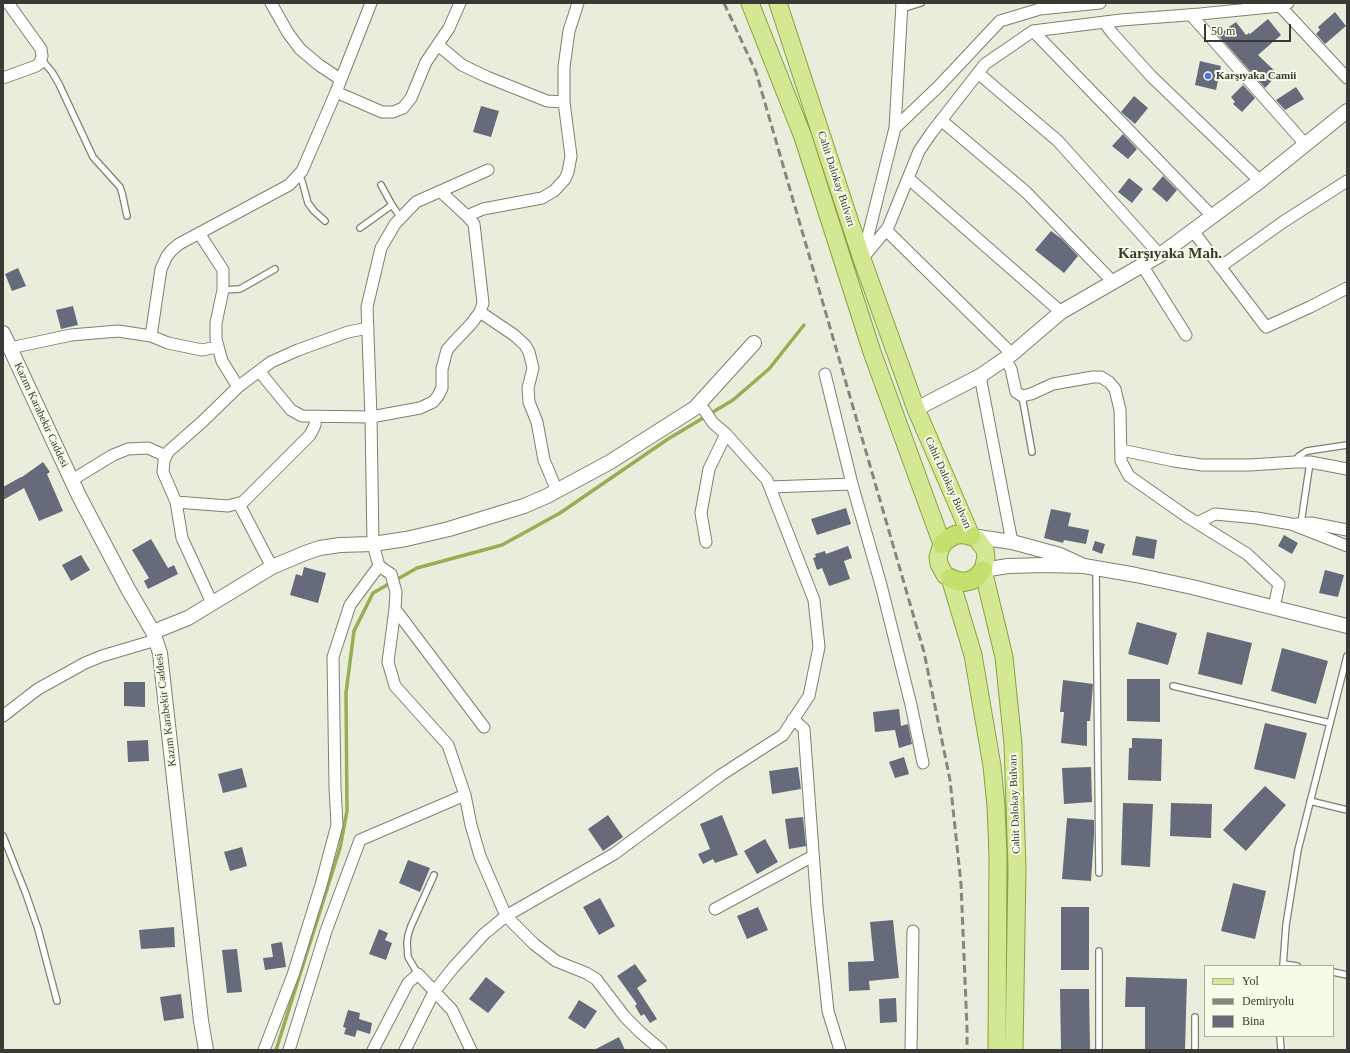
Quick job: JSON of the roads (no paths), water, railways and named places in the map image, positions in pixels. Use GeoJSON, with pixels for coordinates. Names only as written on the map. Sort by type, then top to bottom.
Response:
{"type":"FeatureCollection","features":[{"type":"Feature","properties":{"kind":"highway"},"geometry":{"type":"LineString","coordinates":[[942,544],[948,538],[955,535],[963,534],[971,536]]}},
{"type":"Feature","properties":{"kind":"highway"},"geometry":{"type":"LineString","coordinates":[[950,578],[964,582],[972,580],[983,570]]}},
{"type":"Feature","properties":{"kind":"main road","name":"Cahit Dalokay Bulvarı"},"geometry":{"type":"LineString","coordinates":[[750,3],[803,137],[872,352],[942,544],[939,550],[939,564],[945,575],[950,578],[973,655],[992,766],[996,806],[998,855],[996,1050]]}},
{"type":"Feature","properties":{"kind":"main road","name":"Cahit Dalokay Bulvarı"},"geometry":{"type":"LineString","coordinates":[[778,3],[862,259],[916,409],[971,536],[977,539],[985,550],[986,564],[983,570],[1004,657],[1013,744],[1017,869],[1014,1050]]}},
{"type":"Feature","properties":{"kind":"street"},"geometry":{"type":"LineString","coordinates":[[3,78],[36,66],[42,60],[41,49],[9,3]]}},
{"type":"Feature","properties":{"kind":"street"},"geometry":{"type":"LineString","coordinates":[[271,3],[288,33],[300,49],[340,80]]}},
{"type":"Feature","properties":{"kind":"street"},"geometry":{"type":"LineString","coordinates":[[151,336],[163,262],[172,250],[179,244],[289,185],[306,166],[371,3]]}},
{"type":"Feature","properties":{"kind":"street"},"geometry":{"type":"LineString","coordinates":[[336,92],[387,113],[398,110],[408,104],[426,62],[449,28],[460,3]]}},
{"type":"Feature","properties":{"kind":"street"},"geometry":{"type":"LineString","coordinates":[[467,216],[483,209],[542,198],[560,186],[568,172],[571,156],[564,102],[564,67],[569,32],[578,3]]}},
{"type":"Feature","properties":{"kind":"street"},"geometry":{"type":"LineString","coordinates":[[895,128],[939,86],[1000,20],[1041,6],[1100,3]]}},
{"type":"Feature","properties":{"kind":"street"},"geometry":{"type":"LineString","coordinates":[[862,259],[886,230],[919,151],[941,120],[985,64],[1033,31],[1104,22],[1191,15],[1284,4],[1347,78]]}},
{"type":"Feature","properties":{"kind":"street"},"geometry":{"type":"LineString","coordinates":[[862,259],[895,128],[902,6]]}},
{"type":"Feature","properties":{"kind":"street"},"geometry":{"type":"LineString","coordinates":[[1191,15],[1306,145]]}},
{"type":"Feature","properties":{"kind":"street"},"geometry":{"type":"LineString","coordinates":[[1104,22],[1151,76],[1260,181]]}},
{"type":"Feature","properties":{"kind":"street"},"geometry":{"type":"LineString","coordinates":[[1033,31],[1212,216]]}},
{"type":"Feature","properties":{"kind":"street"},"geometry":{"type":"LineString","coordinates":[[438,45],[462,65],[487,77],[547,101],[564,102]]}},
{"type":"Feature","properties":{"kind":"street"},"geometry":{"type":"LineString","coordinates":[[978,73],[1058,142],[1160,255]]}},
{"type":"Feature","properties":{"kind":"street"},"geometry":{"type":"LineString","coordinates":[[916,409],[980,376],[1009,357],[1061,312],[1160,255],[1260,181],[1346,114]]}},
{"type":"Feature","properties":{"kind":"street"},"geometry":{"type":"LineString","coordinates":[[941,120],[1026,192],[1113,282]]}},
{"type":"Feature","properties":{"kind":"street"},"geometry":{"type":"LineString","coordinates":[[488,170],[416,202],[395,224],[381,248],[367,307],[371,417],[373,544],[379,566],[391,574],[396,592],[388,662],[395,686],[448,745],[465,795],[471,825],[480,856],[506,916],[534,944],[556,961],[586,973],[596,979],[625,1017],[661,1050]]}},
{"type":"Feature","properties":{"kind":"street"},"geometry":{"type":"LineString","coordinates":[[908,178],[1061,312]]}},
{"type":"Feature","properties":{"kind":"street"},"geometry":{"type":"LineString","coordinates":[[1220,267],[1283,222],[1347,181]]}},
{"type":"Feature","properties":{"kind":"street"},"geometry":{"type":"LineString","coordinates":[[259,372],[291,410],[302,416],[371,417],[420,408],[433,402],[442,388],[442,368],[447,350],[471,324],[480,312],[483,303],[474,224],[440,191]]}},
{"type":"Feature","properties":{"kind":"street"},"geometry":{"type":"LineString","coordinates":[[886,230],[1009,357],[1016,392],[1022,396],[1031,394],[1053,384],[1092,377],[1101,377],[1109,382],[1115,389],[1120,410],[1121,461],[1129,476],[1197,523],[1247,554],[1278,584],[1274,607]]}},
{"type":"Feature","properties":{"kind":"street"},"geometry":{"type":"LineString","coordinates":[[1193,231],[1266,327],[1347,288]]}},
{"type":"Feature","properties":{"kind":"street"},"geometry":{"type":"LineString","coordinates":[[199,233],[223,270],[223,290],[216,324],[217,347],[222,361],[238,387]]}},
{"type":"Feature","properties":{"kind":"street"},"geometry":{"type":"LineString","coordinates":[[1142,265],[1186,335]]}},
{"type":"Feature","properties":{"kind":"street"},"geometry":{"type":"LineString","coordinates":[[480,312],[514,335],[525,345],[529,352],[533,368],[528,388],[529,402],[537,422],[544,460],[557,491]]}},
{"type":"Feature","properties":{"kind":"street"},"geometry":{"type":"LineString","coordinates":[[212,603],[182,538],[176,502],[164,472],[164,461],[166,456],[169,451],[238,387],[271,362],[298,350],[348,332],[368,328]]}},
{"type":"Feature","properties":{"kind":"street"},"geometry":{"type":"LineString","coordinates":[[10,348],[71,334],[118,331],[151,336],[168,343],[202,350],[217,347]]}},
{"type":"Feature","properties":{"kind":"street","name":"Kazım Karabekir Caddesi"},"geometry":{"type":"LineString","coordinates":[[3,333],[72,480],[154,636],[160,654],[201,1021],[206,1050]]}},
{"type":"Feature","properties":{"kind":"street"},"geometry":{"type":"LineString","coordinates":[[702,408],[754,343]]}},
{"type":"Feature","properties":{"kind":"street"},"geometry":{"type":"LineString","coordinates":[[825,374],[852,484],[881,585],[911,705],[923,763]]}},
{"type":"Feature","properties":{"kind":"street"},"geometry":{"type":"LineString","coordinates":[[980,376],[1012,542]]}},
{"type":"Feature","properties":{"kind":"street"},"geometry":{"type":"LineString","coordinates":[[3,716],[38,689],[85,663],[154,636],[188,618],[272,567],[290,559],[320,548],[340,545],[373,544],[413,537],[483,520],[524,506],[557,491],[610,462],[695,408],[702,408]]}},
{"type":"Feature","properties":{"kind":"street"},"geometry":{"type":"LineString","coordinates":[[405,1050],[434,992],[453,968],[484,934],[506,916],[614,854],[721,775],[783,735],[809,696],[819,647],[814,600],[767,480],[726,434],[713,423],[702,408]]}},
{"type":"Feature","properties":{"kind":"street"},"geometry":{"type":"LineString","coordinates":[[176,502],[228,506],[239,504],[246,499],[310,435],[315,425],[316,417]]}},
{"type":"Feature","properties":{"kind":"street"},"geometry":{"type":"LineString","coordinates":[[706,542],[701,513],[709,469],[726,434]]}},
{"type":"Feature","properties":{"kind":"street"},"geometry":{"type":"LineString","coordinates":[[72,480],[113,455],[128,449],[148,448],[166,456]]}},
{"type":"Feature","properties":{"kind":"street"},"geometry":{"type":"LineString","coordinates":[[1121,450],[1202,465],[1250,465],[1310,462],[1347,469]]}},
{"type":"Feature","properties":{"kind":"street"},"geometry":{"type":"LineString","coordinates":[[770,487],[852,484]]}},
{"type":"Feature","properties":{"kind":"street"},"geometry":{"type":"LineString","coordinates":[[239,504],[272,567]]}},
{"type":"Feature","properties":{"kind":"street"},"geometry":{"type":"LineString","coordinates":[[1197,523],[1214,514],[1222,514],[1296,524],[1311,523],[1347,530]]}},
{"type":"Feature","properties":{"kind":"street"},"geometry":{"type":"LineString","coordinates":[[1296,524],[1347,546]]}},
{"type":"Feature","properties":{"kind":"street"},"geometry":{"type":"LineString","coordinates":[[971,536],[1012,542],[1060,555],[1090,567]]}},
{"type":"Feature","properties":{"kind":"street"},"geometry":{"type":"LineString","coordinates":[[983,570],[1008,566],[1044,565],[1090,567],[1163,580],[1347,626]]}},
{"type":"Feature","properties":{"kind":"street"},"geometry":{"type":"LineString","coordinates":[[264,1050],[293,975],[321,885],[337,824],[333,657],[350,606],[379,566]]}},
{"type":"Feature","properties":{"kind":"street"},"geometry":{"type":"LineString","coordinates":[[395,609],[484,727]]}},
{"type":"Feature","properties":{"kind":"street"},"geometry":{"type":"LineString","coordinates":[[793,720],[804,729],[813,856],[828,1011],[840,1050]]}},
{"type":"Feature","properties":{"kind":"street"},"geometry":{"type":"LineString","coordinates":[[289,1050],[326,931],[360,840],[465,795]]}},
{"type":"Feature","properties":{"kind":"street"},"geometry":{"type":"LineString","coordinates":[[715,909],[813,856]]}},
{"type":"Feature","properties":{"kind":"street"},"geometry":{"type":"LineString","coordinates":[[911,1050],[913,931]]}},
{"type":"Feature","properties":{"kind":"street"},"geometry":{"type":"LineString","coordinates":[[373,1050],[408,983],[418,974],[452,1010],[471,1050]]}},
{"type":"Feature","properties":{"kind":"lane"},"geometry":{"type":"LineString","coordinates":[[902,6],[921,3]]}},
{"type":"Feature","properties":{"kind":"lane"},"geometry":{"type":"LineString","coordinates":[[42,60],[52,72],[93,158],[120,187],[127,216]]}},
{"type":"Feature","properties":{"kind":"lane"},"geometry":{"type":"LineString","coordinates":[[298,176],[302,181],[308,203],[314,211],[326,221]]}},
{"type":"Feature","properties":{"kind":"lane"},"geometry":{"type":"LineString","coordinates":[[382,185],[392,205],[401,218]]}},
{"type":"Feature","properties":{"kind":"lane"},"geometry":{"type":"LineString","coordinates":[[360,228],[392,205]]}},
{"type":"Feature","properties":{"kind":"lane"},"geometry":{"type":"LineString","coordinates":[[223,290],[240,289],[275,270]]}},
{"type":"Feature","properties":{"kind":"lane"},"geometry":{"type":"LineString","coordinates":[[1022,396],[1032,452]]}},
{"type":"Feature","properties":{"kind":"lane"},"geometry":{"type":"LineString","coordinates":[[1294,462],[1298,456],[1307,451],[1347,445]]}},
{"type":"Feature","properties":{"kind":"lane"},"geometry":{"type":"LineString","coordinates":[[1296,524],[1310,462]]}},
{"type":"Feature","properties":{"kind":"lane"},"geometry":{"type":"LineString","coordinates":[[1090,567],[1099,872]]}},
{"type":"Feature","properties":{"kind":"lane"},"geometry":{"type":"LineString","coordinates":[[1283,965],[1298,850],[1347,656]]}},
{"type":"Feature","properties":{"kind":"lane"},"geometry":{"type":"LineString","coordinates":[[1173,686],[1330,723]]}},
{"type":"Feature","properties":{"kind":"lane"},"geometry":{"type":"LineString","coordinates":[[1310,801],[1347,810]]}},
{"type":"Feature","properties":{"kind":"lane"},"geometry":{"type":"LineString","coordinates":[[3,836],[38,929],[57,1001]]}},
{"type":"Feature","properties":{"kind":"lane"},"geometry":{"type":"LineString","coordinates":[[418,974],[408,957],[408,935],[434,875]]}},
{"type":"Feature","properties":{"kind":"lane"},"geometry":{"type":"LineString","coordinates":[[1099,951],[1099,1050]]}},
{"type":"Feature","properties":{"kind":"lane"},"geometry":{"type":"LineString","coordinates":[[1334,972],[1347,975]]}},
{"type":"Feature","properties":{"kind":"lane"},"geometry":{"type":"LineString","coordinates":[[1195,1017],[1195,1050]]}},
{"type":"Feature","properties":{"kind":"lane"},"geometry":{"type":"LineString","coordinates":[[1280,1037],[1281,1050]]}},
{"type":"Feature","properties":{"kind":"waterway"},"geometry":{"type":"LineString","coordinates":[[276,1050],[340,848],[347,811],[346,693],[354,631],[373,593],[417,568],[502,545],[560,513],[668,439],[733,400],[769,369],[804,325]]}},
{"type":"Feature","properties":{"kind":"railway"},"geometry":{"type":"LineString","coordinates":[[724,3],[756,72],[924,652],[950,780],[961,884],[967,1050]]}},
{"type":"Feature","properties":{"kind":"place","name":"Karşıyaka Camii"},"geometry":{"type":"Point","coordinates":[1208,76]}},
{"type":"Feature","properties":{"kind":"district","name":"Karşıyaka Mah."},"geometry":{"type":"Point","coordinates":[1170,254]}}]}
